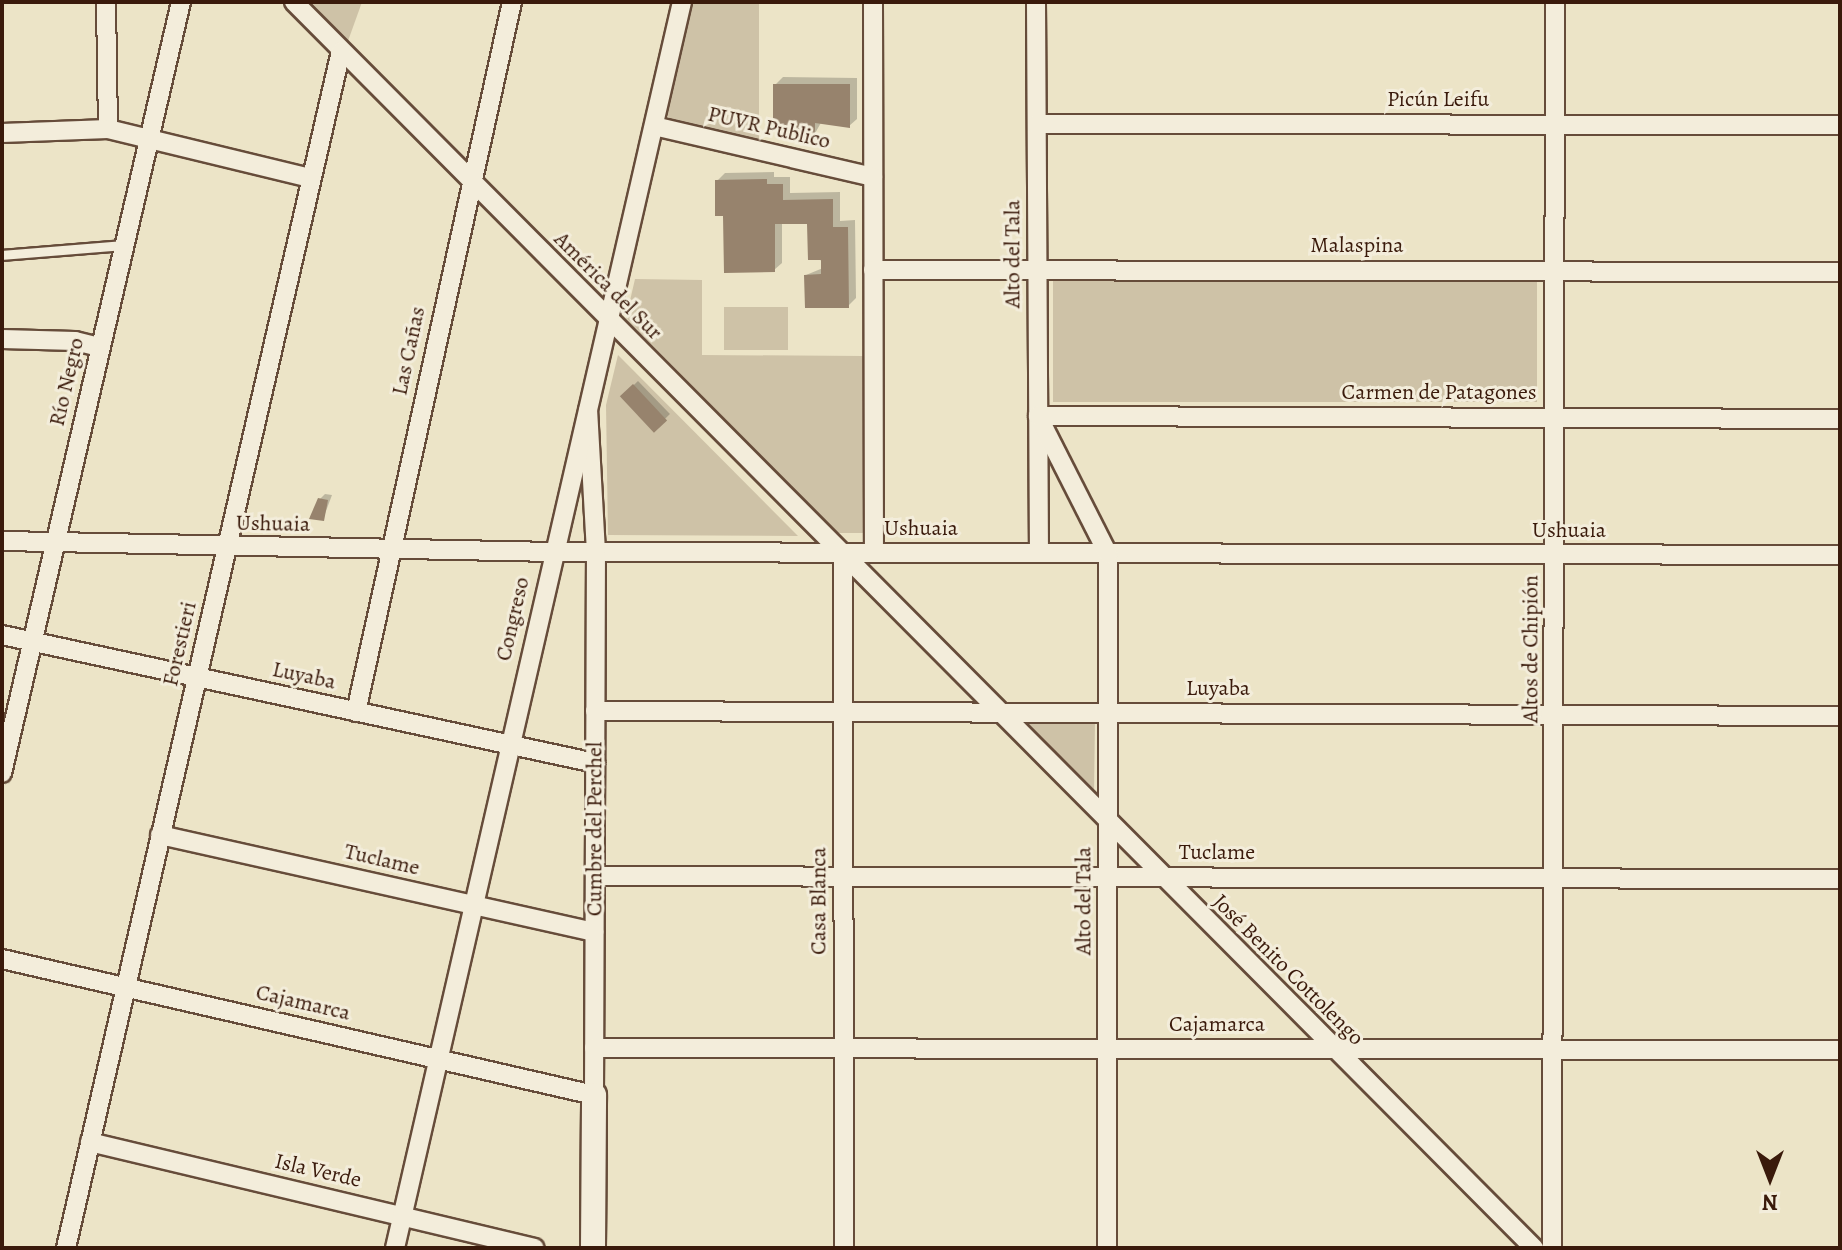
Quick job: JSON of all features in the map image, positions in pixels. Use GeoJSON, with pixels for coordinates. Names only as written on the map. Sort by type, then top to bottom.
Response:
{"type":"FeatureCollection","features":[{"type":"Feature","properties":{"kind":"main road","name":"Cumbre del Perchel"},"geometry":{"type":"LineString","coordinates":[[593,1248],[594,1095]]}},
{"type":"Feature","properties":{"kind":"street"},"geometry":{"type":"LineString","coordinates":[[106,2],[108,129]]}},
{"type":"Feature","properties":{"kind":"street","name":"Río Negro"},"geometry":{"type":"LineString","coordinates":[[2,773],[181,2]]}},
{"type":"Feature","properties":{"kind":"street","name":"América del Sur"},"geometry":{"type":"LineString","coordinates":[[294,2],[843,553]]}},
{"type":"Feature","properties":{"kind":"street","name":"Las Cañas"},"geometry":{"type":"LineString","coordinates":[[356,712],[470,180],[512,2]]}},
{"type":"Feature","properties":{"kind":"street","name":"Congreso"},"geometry":{"type":"LineString","coordinates":[[395,1248],[436,1059],[682,2]]}},
{"type":"Feature","properties":{"kind":"street"},"geometry":{"type":"LineString","coordinates":[[873,2],[874,553]]}},
{"type":"Feature","properties":{"kind":"street","name":"Alto del Tala"},"geometry":{"type":"LineString","coordinates":[[1036,2],[1039,553]]}},
{"type":"Feature","properties":{"kind":"street","name":"Altos de Chipión"},"geometry":{"type":"LineString","coordinates":[[1552,1248],[1555,2]]}},
{"type":"Feature","properties":{"kind":"street","name":"Forestieri"},"geometry":{"type":"LineString","coordinates":[[66,1248],[341,51]]}},
{"type":"Feature","properties":{"kind":"street","name":"Picún Leifu"},"geometry":{"type":"LineString","coordinates":[[1037,124],[1840,125]]}},
{"type":"Feature","properties":{"kind":"street","name":"PUVR Publico"},"geometry":{"type":"LineString","coordinates":[[654,126],[873,177]]}},
{"type":"Feature","properties":{"kind":"street"},"geometry":{"type":"LineString","coordinates":[[2,133],[108,129],[149,135],[310,178]]}},
{"type":"Feature","properties":{"kind":"street","name":"Malaspina"},"geometry":{"type":"LineString","coordinates":[[873,270],[1840,272]]}},
{"type":"Feature","properties":{"kind":"street"},"geometry":{"type":"LineString","coordinates":[[2,339],[75,341],[99,347]]}},
{"type":"Feature","properties":{"kind":"street","name":"Cumbre del Perchel"},"geometry":{"type":"LineString","coordinates":[[588,410],[596,552],[594,1095]]}},
{"type":"Feature","properties":{"kind":"street"},"geometry":{"type":"LineString","coordinates":[[1038,416],[1108,554]]}},
{"type":"Feature","properties":{"kind":"street","name":"Carmen de Patagones"},"geometry":{"type":"LineString","coordinates":[[1038,416],[1840,419]]}},
{"type":"Feature","properties":{"kind":"street","name":"Ushuaia"},"geometry":{"type":"LineString","coordinates":[[2,541],[554,552],[1840,555]]}},
{"type":"Feature","properties":{"kind":"street","name":"José Benito Cottolengo"},"geometry":{"type":"LineString","coordinates":[[843,553],[1333,1050],[1534,1248]]}},
{"type":"Feature","properties":{"kind":"street","name":"Casa Blanca"},"geometry":{"type":"LineString","coordinates":[[843,553],[844,1248]]}},
{"type":"Feature","properties":{"kind":"street","name":"Alto del Tala"},"geometry":{"type":"LineString","coordinates":[[1107,1248],[1108,554]]}},
{"type":"Feature","properties":{"kind":"street","name":"Luyaba"},"geometry":{"type":"LineString","coordinates":[[2,635],[595,763]]}},
{"type":"Feature","properties":{"kind":"street","name":"Luyaba"},"geometry":{"type":"LineString","coordinates":[[595,711],[1840,716]]}},
{"type":"Feature","properties":{"kind":"street","name":"Tuclame"},"geometry":{"type":"LineString","coordinates":[[160,835],[594,932]]}},
{"type":"Feature","properties":{"kind":"street","name":"Tuclame"},"geometry":{"type":"LineString","coordinates":[[595,876],[1840,879]]}},
{"type":"Feature","properties":{"kind":"street","name":"Cajamarca"},"geometry":{"type":"LineString","coordinates":[[2,959],[594,1095]]}},
{"type":"Feature","properties":{"kind":"street","name":"Cajamarca"},"geometry":{"type":"LineString","coordinates":[[594,1048],[1840,1050]]}},
{"type":"Feature","properties":{"kind":"street","name":"Isla Verde"},"geometry":{"type":"LineString","coordinates":[[90,1142],[535,1248]]}},
{"type":"Feature","properties":{"kind":"lane"},"geometry":{"type":"LineString","coordinates":[[2,255],[123,245]]}},
{"type":"Feature","properties":{"kind":"shaded area"},"geometry":{"type":"Polygon","coordinates":[[[311,2],[362,2],[348,41],[311,2]]]}},
{"type":"Feature","properties":{"kind":"shaded area"},"geometry":{"type":"Polygon","coordinates":[[[759,2],[759,143],[674,124],[666,114],[690,4],[759,2]]]}},
{"type":"Feature","properties":{"kind":"shaded area"},"geometry":{"type":"Polygon","coordinates":[[[635,279],[702,280],[702,355],[863,356],[863,533],[837,533],[626,318],[635,279]]]}},
{"type":"Feature","properties":{"kind":"shaded area"},"geometry":{"type":"Polygon","coordinates":[[[1053,280],[1537,280],[1537,402],[1053,402],[1053,280]]]}},
{"type":"Feature","properties":{"kind":"shaded area"},"geometry":{"type":"Polygon","coordinates":[[[724,307],[788,307],[788,350],[724,350],[724,307]]]}},
{"type":"Feature","properties":{"kind":"shaded area"},"geometry":{"type":"Polygon","coordinates":[[[618,355],[798,536],[608,535],[606,405],[618,355]]]}},
{"type":"Feature","properties":{"kind":"shaded area"},"geometry":{"type":"Polygon","coordinates":[[[1023,718],[1095,720],[1094,794],[1023,718]]]}},
{"type":"Feature","properties":{"kind":"building"},"geometry":{"type":"Polygon","coordinates":[[[773,84],[850,84],[850,128],[815,123],[815,137],[796,136],[796,127],[773,127],[773,84]]]}},
{"type":"Feature","properties":{"kind":"building"},"geometry":{"type":"Polygon","coordinates":[[[767,179],[767,184],[783,184],[783,200],[833,199],[833,227],[848,227],[849,308],[805,308],[804,275],[821,274],[821,260],[808,260],[807,224],[775,224],[775,272],[724,273],[723,216],[715,216],[715,180],[767,179]]]}},
{"type":"Feature","properties":{"kind":"building"},"geometry":{"type":"Polygon","coordinates":[[[633,384],[667,421],[654,433],[620,396],[633,384]]]}},
{"type":"Feature","properties":{"kind":"building"},"geometry":{"type":"Polygon","coordinates":[[[318,498],[328,500],[324,521],[309,519],[318,498]]]}}]}
